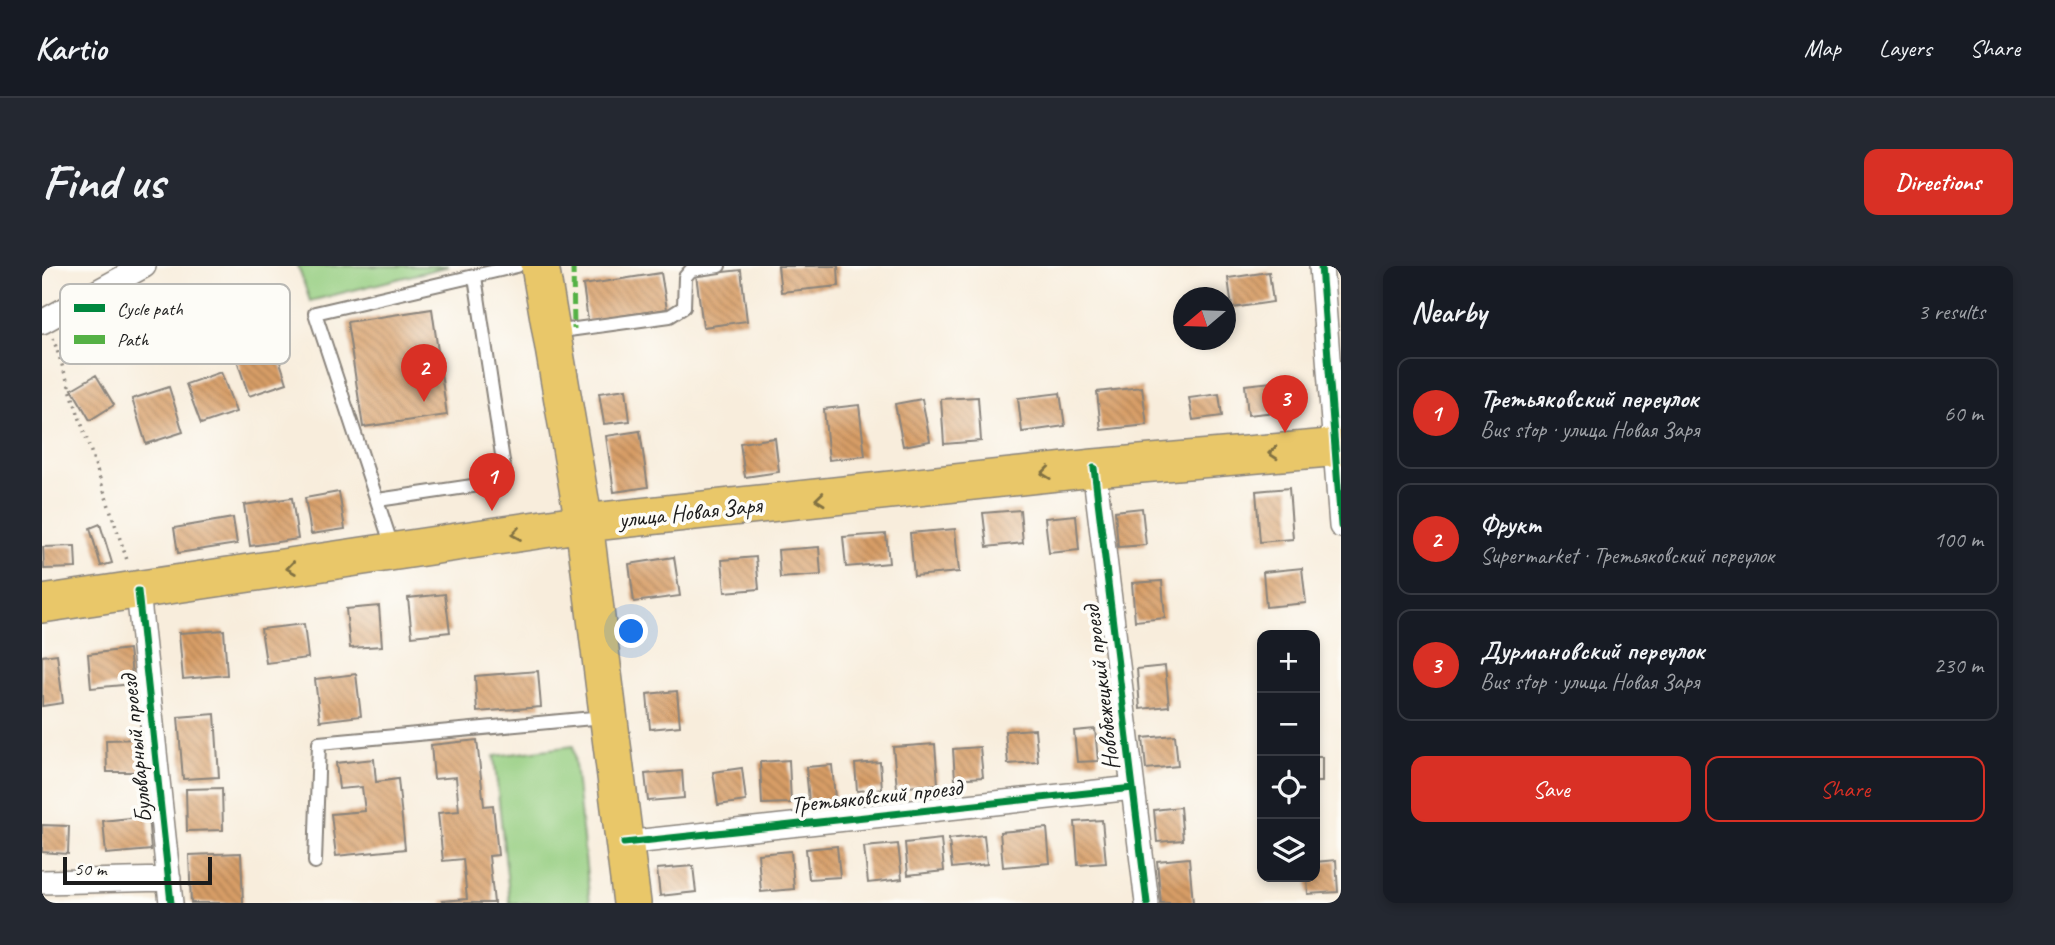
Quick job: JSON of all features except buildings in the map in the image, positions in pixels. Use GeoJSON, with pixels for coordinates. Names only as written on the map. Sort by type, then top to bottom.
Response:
{"type":"FeatureCollection","features":[{"type":"Feature","properties":{"kind":"main road"},"geometry":{"type":"LineString","coordinates":[[540,266],[584,523],[632,903]]}},
{"type":"Feature","properties":{"kind":"main road","name":"улица Новая Заря"},"geometry":{"type":"LineString","coordinates":[[42,604],[584,523],[1094,468],[1337,448]]}},
{"type":"Feature","properties":{"kind":"street"},"geometry":{"type":"LineString","coordinates":[[111,284],[144,266]]}},
{"type":"Feature","properties":{"kind":"street"},"geometry":{"type":"LineString","coordinates":[[1321,266],[1341,526]]}},
{"type":"Feature","properties":{"kind":"street"},"geometry":{"type":"LineString","coordinates":[[44,321],[60,312]]}},
{"type":"Feature","properties":{"kind":"street","name":"Новобежецкий проезд"},"geometry":{"type":"LineString","coordinates":[[1094,468],[1147,903]]}},
{"type":"Feature","properties":{"kind":"street","name":"Бульварный проезд"},"geometry":{"type":"LineString","coordinates":[[138,591],[171,903]]}},
{"type":"Feature","properties":{"kind":"street","name":"Третьяковский проезд"},"geometry":{"type":"LineString","coordinates":[[624,843],[1133,788]]}},
{"type":"Feature","properties":{"kind":"street"},"geometry":{"type":"LineString","coordinates":[[42,882],[169,879]]}},
{"type":"Feature","properties":{"kind":"lane"},"geometry":{"type":"LineString","coordinates":[[394,553],[315,313],[517,266]]}},
{"type":"Feature","properties":{"kind":"lane"},"geometry":{"type":"LineString","coordinates":[[551,332],[670,316],[684,307],[685,277],[691,270],[719,266]]}},
{"type":"Feature","properties":{"kind":"lane"},"geometry":{"type":"LineString","coordinates":[[378,500],[506,481],[475,277]]}},
{"type":"Feature","properties":{"kind":"lane"},"geometry":{"type":"LineString","coordinates":[[315,862],[318,743],[608,716]]}},
{"type":"Feature","properties":{"kind":"path"},"geometry":{"type":"LineString","coordinates":[[44,321],[138,591]]}},
{"type":"Feature","properties":{"kind":"green space"},"geometry":{"type":"Polygon","coordinates":[[[298,266],[449,266],[310,301],[298,266]]]}},
{"type":"Feature","properties":{"kind":"green space"},"geometry":{"type":"Polygon","coordinates":[[[573,746],[590,903],[510,903],[494,756],[573,746]]]}},
{"type":"Feature","properties":{"kind":"marked path"},"geometry":{"type":"LineString","coordinates":[[573,266],[574,329]]}},
{"type":"Feature","properties":{"kind":"cycle path"},"geometry":{"type":"LineString","coordinates":[[1321,266],[1341,526]]}},
{"type":"Feature","properties":{"kind":"cycle path"},"geometry":{"type":"LineString","coordinates":[[1094,468],[1147,903]]}},
{"type":"Feature","properties":{"kind":"cycle path"},"geometry":{"type":"LineString","coordinates":[[138,591],[171,903]]}},
{"type":"Feature","properties":{"kind":"cycle path"},"geometry":{"type":"LineString","coordinates":[[624,843],[1133,788]]}},
{"type":"Feature","properties":{"kind":"place","name":"Фрукт"},"geometry":{"type":"Point","coordinates":[424,402]}},
{"type":"Feature","properties":{"kind":"place","name":"Дурмановский переулок"},"geometry":{"type":"Point","coordinates":[1285,433]}},
{"type":"Feature","properties":{"kind":"place","name":"Третьяковский переулок"},"geometry":{"type":"Point","coordinates":[492,511]}}]}
